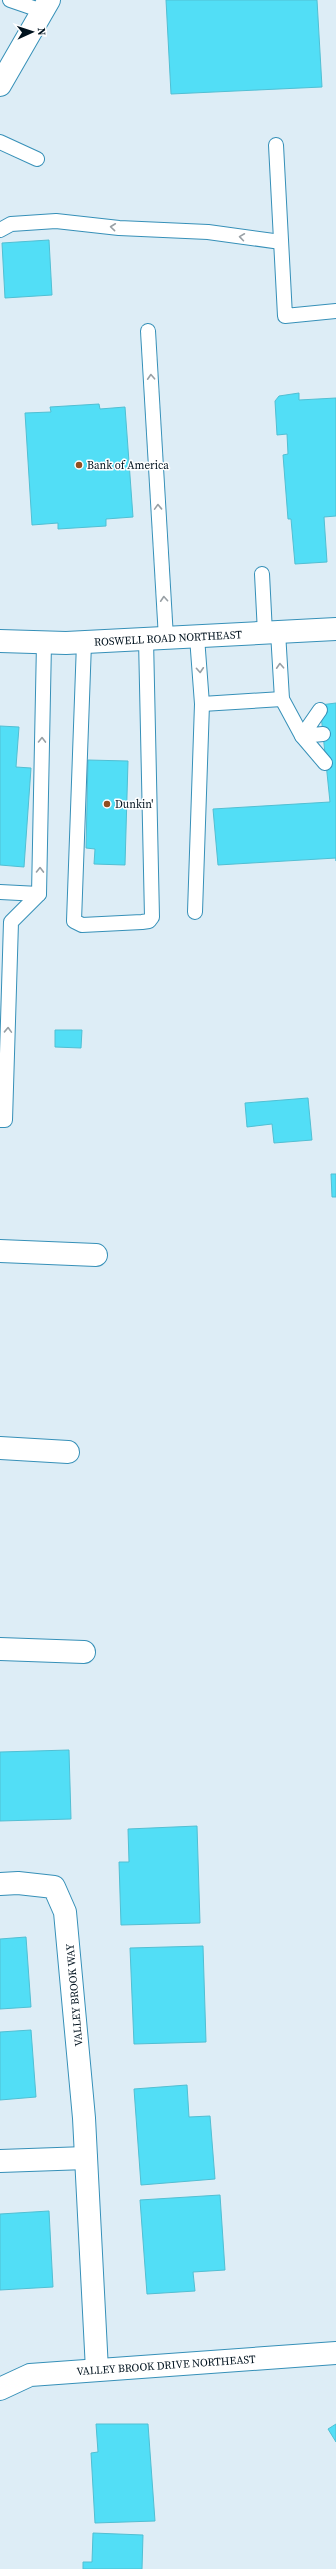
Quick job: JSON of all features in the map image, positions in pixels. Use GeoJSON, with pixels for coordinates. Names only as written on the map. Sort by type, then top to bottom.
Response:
{"type":"FeatureCollection","features":[{"type":"Feature","properties":{"kind":"street"},"geometry":{"type":"LineString","coordinates":[[0,85],[46,6]]}},
{"type":"Feature","properties":{"kind":"street","name":"ROSWELL ROAD NORTHEAST"},"geometry":{"type":"LineString","coordinates":[[0,641],[44,643],[84,642],[336,629]]}},
{"type":"Feature","properties":{"kind":"street"},"geometry":{"type":"LineString","coordinates":[[0,1251],[96,1255]]}},
{"type":"Feature","properties":{"kind":"street"},"geometry":{"type":"LineString","coordinates":[[0,1448],[68,1452]]}},
{"type":"Feature","properties":{"kind":"street"},"geometry":{"type":"LineString","coordinates":[[0,1649],[84,1652]]}},
{"type":"Feature","properties":{"kind":"street","name":"VALLEY BROOK WAY"},"geometry":{"type":"LineString","coordinates":[[0,1884],[18,1883],[54,1887],[65,1912],[77,2022],[97,2370]]}},
{"type":"Feature","properties":{"kind":"street"},"geometry":{"type":"LineString","coordinates":[[0,2161],[86,2158]]}},
{"type":"Feature","properties":{"kind":"street","name":"VALLEY BROOK DRIVE NORTHEAST"},"geometry":{"type":"LineString","coordinates":[[0,2389],[30,2375],[336,2353]]}},
{"type":"Feature","properties":{"kind":"lane"},"geometry":{"type":"LineString","coordinates":[[10,0],[46,6]]}},
{"type":"Feature","properties":{"kind":"lane"},"geometry":{"type":"LineString","coordinates":[[0,142],[37,159]]}},
{"type":"Feature","properties":{"kind":"lane"},"geometry":{"type":"LineString","coordinates":[[276,145],[285,316],[336,311]]}},
{"type":"Feature","properties":{"kind":"lane"},"geometry":{"type":"LineString","coordinates":[[0,230],[11,224],[56,221],[119,228],[208,232],[281,242]]}},
{"type":"Feature","properties":{"kind":"lane"},"geometry":{"type":"LineString","coordinates":[[84,642],[74,921],[82,925],[149,921],[152,917],[156,639],[148,332]]}},
{"type":"Feature","properties":{"kind":"lane"},"geometry":{"type":"LineString","coordinates":[[262,574],[282,699],[302,736],[325,763]]}},
{"type":"Feature","properties":{"kind":"lane"},"geometry":{"type":"LineString","coordinates":[[195,912],[202,704],[197,637]]}},
{"type":"Feature","properties":{"kind":"lane"},"geometry":{"type":"LineString","coordinates":[[0,1120],[5,1120],[11,922],[39,894],[44,643]]}},
{"type":"Feature","properties":{"kind":"lane"},"geometry":{"type":"LineString","coordinates":[[202,704],[282,699]]}},
{"type":"Feature","properties":{"kind":"lane"},"geometry":{"type":"LineString","coordinates":[[302,736],[320,710]]}},
{"type":"Feature","properties":{"kind":"lane"},"geometry":{"type":"LineString","coordinates":[[302,736],[323,734]]}},
{"type":"Feature","properties":{"kind":"lane"},"geometry":{"type":"LineString","coordinates":[[0,892],[39,894]]}},
{"type":"Feature","properties":{"kind":"building"},"geometry":{"type":"Polygon","coordinates":[[[166,0],[317,0],[322,87],[171,94],[166,0]]]}},
{"type":"Feature","properties":{"kind":"building"},"geometry":{"type":"Polygon","coordinates":[[[49,240],[52,295],[5,298],[2,243],[49,240]]]}},
{"type":"Feature","properties":{"kind":"building"},"geometry":{"type":"Polygon","coordinates":[[[299,393],[299,400],[336,398],[336,516],[324,517],[327,562],[295,564],[291,519],[288,519],[283,455],[288,454],[287,434],[277,435],[275,401],[279,396],[299,393]]]}},
{"type":"Feature","properties":{"kind":"building","name":"Bank of America"},"geometry":{"type":"Polygon","coordinates":[[[99,404],[100,409],[125,407],[133,517],[106,519],[106,526],[58,529],[58,523],[32,525],[25,413],[51,412],[50,407],[99,404]]]}},
{"type":"Feature","properties":{"kind":"building"},"geometry":{"type":"Polygon","coordinates":[[[336,703],[336,858],[218,865],[213,809],[330,802],[320,705],[336,703]]]}},
{"type":"Feature","properties":{"kind":"building"},"geometry":{"type":"Polygon","coordinates":[[[0,726],[19,727],[16,767],[31,768],[24,867],[0,865],[0,726]]]}},
{"type":"Feature","properties":{"kind":"building","name":"Dunkin'"},"geometry":{"type":"Polygon","coordinates":[[[88,760],[128,761],[125,865],[94,864],[95,849],[86,848],[88,760]]]}},
{"type":"Feature","properties":{"kind":"building"},"geometry":{"type":"Polygon","coordinates":[[[55,1030],[82,1030],[81,1048],[55,1047],[55,1030]]]}},
{"type":"Feature","properties":{"kind":"building"},"geometry":{"type":"Polygon","coordinates":[[[308,1098],[312,1140],[274,1143],[272,1124],[247,1127],[245,1103],[308,1098]]]}},
{"type":"Feature","properties":{"kind":"building"},"geometry":{"type":"Polygon","coordinates":[[[331,1174],[336,1174],[336,1197],[332,1197],[331,1174]]]}},
{"type":"Feature","properties":{"kind":"building"},"geometry":{"type":"Polygon","coordinates":[[[69,1750],[71,1819],[0,1821],[0,1752],[69,1750]]]}},
{"type":"Feature","properties":{"kind":"building"},"geometry":{"type":"Polygon","coordinates":[[[197,1826],[200,1923],[121,1925],[119,1862],[129,1862],[128,1829],[197,1826]]]}},
{"type":"Feature","properties":{"kind":"building"},"geometry":{"type":"Polygon","coordinates":[[[26,1937],[31,2007],[0,2009],[0,1939],[26,1937]]]}},
{"type":"Feature","properties":{"kind":"building"},"geometry":{"type":"Polygon","coordinates":[[[203,1946],[206,2042],[134,2044],[130,1948],[203,1946]]]}},
{"type":"Feature","properties":{"kind":"building"},"geometry":{"type":"Polygon","coordinates":[[[31,2030],[36,2097],[0,2100],[0,2032],[31,2030]]]}},
{"type":"Feature","properties":{"kind":"building"},"geometry":{"type":"Polygon","coordinates":[[[187,2085],[189,2117],[210,2116],[215,2179],[141,2185],[134,2089],[187,2085]]]}},
{"type":"Feature","properties":{"kind":"building"},"geometry":{"type":"Polygon","coordinates":[[[220,2195],[225,2270],[193,2272],[195,2291],[147,2294],[140,2200],[220,2195]]]}},
{"type":"Feature","properties":{"kind":"building"},"geometry":{"type":"Polygon","coordinates":[[[49,2211],[53,2287],[0,2290],[0,2214],[49,2211]]]}},
{"type":"Feature","properties":{"kind":"building"},"geometry":{"type":"Polygon","coordinates":[[[96,2424],[148,2424],[155,2521],[95,2523],[91,2453],[98,2452],[96,2424]]]}},
{"type":"Feature","properties":{"kind":"building"},"geometry":{"type":"Polygon","coordinates":[[[336,2424],[336,2442],[328,2429],[336,2424]]]}},
{"type":"Feature","properties":{"kind":"building"},"geometry":{"type":"Polygon","coordinates":[[[93,2533],[143,2535],[142,2569],[83,2569],[83,2562],[92,2562],[93,2533]]]}},
{"type":"Feature","properties":{"kind":"place","name":"Bank of America"},"geometry":{"type":"Point","coordinates":[79,465]}},
{"type":"Feature","properties":{"kind":"place","name":"Dunkin'"},"geometry":{"type":"Point","coordinates":[107,804]}}]}
